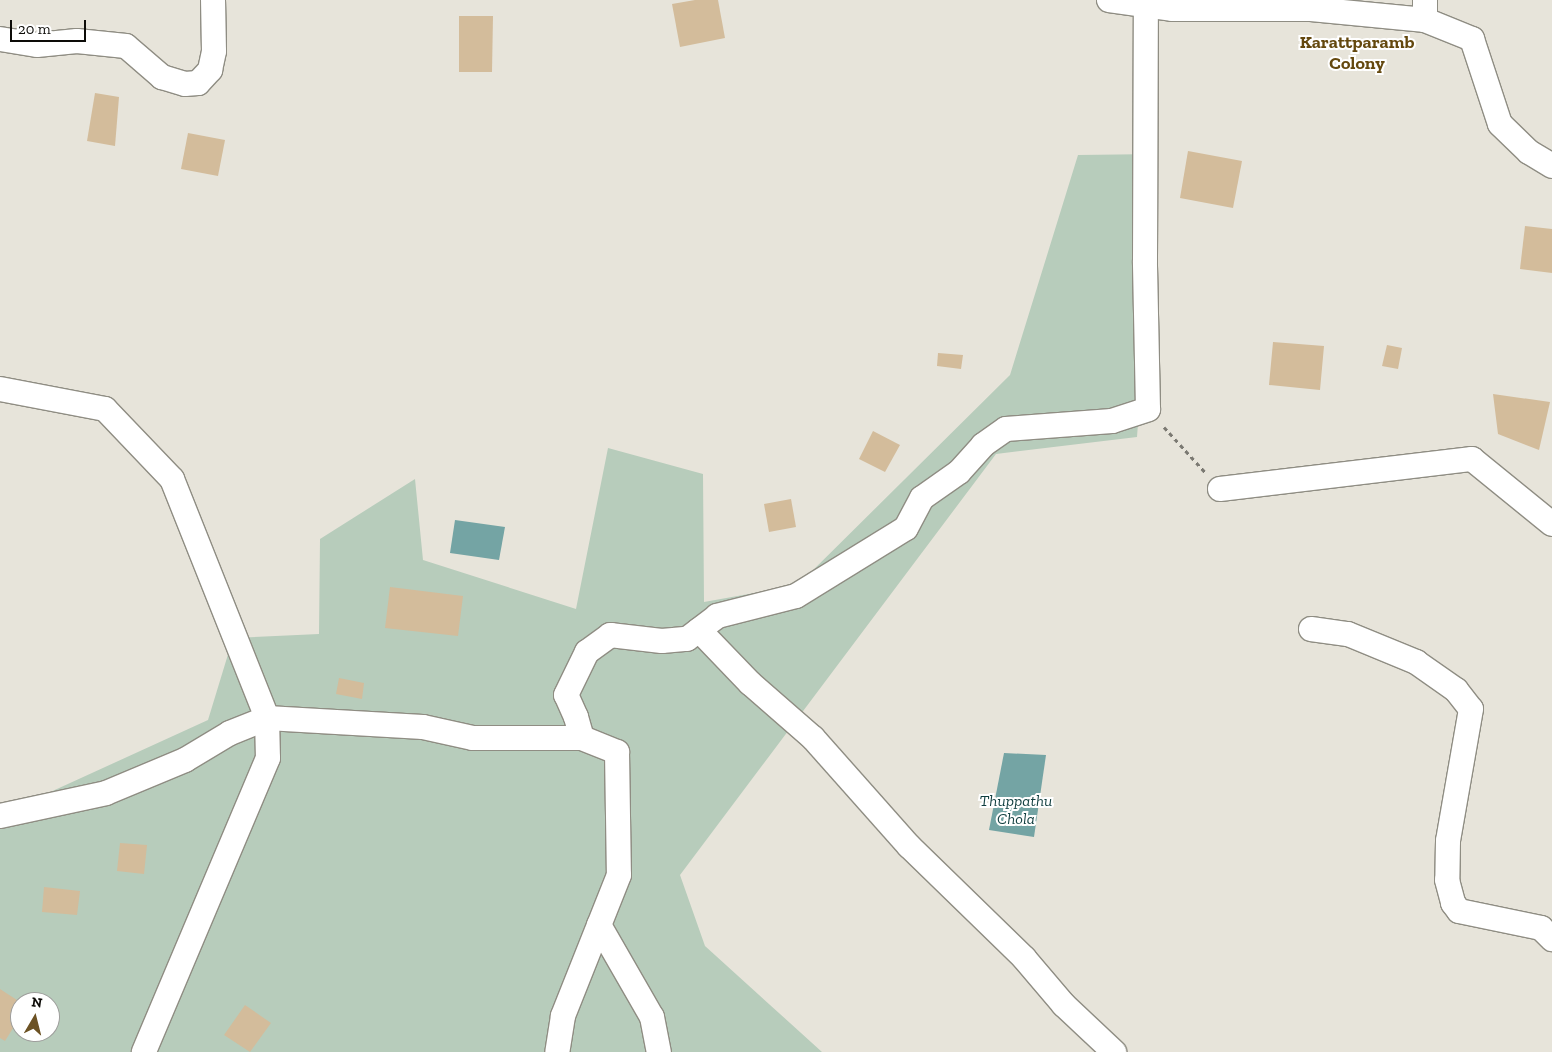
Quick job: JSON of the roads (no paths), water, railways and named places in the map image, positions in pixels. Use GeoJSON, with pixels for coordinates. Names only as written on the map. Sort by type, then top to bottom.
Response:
{"type":"FeatureCollection","features":[{"type":"Feature","properties":{"kind":"street"},"geometry":{"type":"LineString","coordinates":[[0,39],[37,45],[77,41],[126,46],[162,77],[185,84],[198,83],[210,70],[214,51],[213,0]]}},
{"type":"Feature","properties":{"kind":"street"},"geometry":{"type":"LineString","coordinates":[[1109,0],[1173,9],[1425,10],[1472,39],[1500,124],[1529,152],[1552,166]]}},
{"type":"Feature","properties":{"kind":"street"},"geometry":{"type":"LineString","coordinates":[[582,738],[576,717],[566,695],[587,652],[610,635],[662,641],[687,639],[717,616],[796,596],[906,528],[922,498],[959,472],[983,445],[1006,429],[1112,421],[1148,409],[1145,261],[1146,5]]}},
{"type":"Feature","properties":{"kind":"street"},"geometry":{"type":"LineString","coordinates":[[0,389],[105,409],[172,479],[267,718],[268,758],[144,1052]]}},
{"type":"Feature","properties":{"kind":"street"},"geometry":{"type":"LineString","coordinates":[[1220,489],[1472,459],[1552,524]]}},
{"type":"Feature","properties":{"kind":"street"},"geometry":{"type":"LineString","coordinates":[[1311,629],[1348,634],[1416,662],[1456,690],[1470,709],[1448,841],[1447,880],[1453,903],[1459,911],[1541,928],[1552,939]]}},
{"type":"Feature","properties":{"kind":"street"},"geometry":{"type":"LineString","coordinates":[[699,630],[750,683],[813,738],[909,846],[1024,958],[1064,1005],[1114,1052]]}},
{"type":"Feature","properties":{"kind":"street"},"geometry":{"type":"LineString","coordinates":[[0,816],[106,793],[185,760],[230,733],[267,718],[423,727],[473,738],[582,738],[617,752],[619,875],[563,1016],[557,1052]]}},
{"type":"Feature","properties":{"kind":"street"},"geometry":{"type":"LineString","coordinates":[[599,925],[652,1017],[658,1052]]}},
{"type":"Feature","properties":{"kind":"water"},"geometry":{"type":"Polygon","coordinates":[[[455,520],[505,527],[499,560],[450,553],[455,520]]]}},
{"type":"Feature","properties":{"kind":"water","name":"Thuppathu Chola"},"geometry":{"type":"Polygon","coordinates":[[[1004,753],[1046,755],[1034,837],[989,830],[1004,753]]]}},
{"type":"Feature","properties":{"kind":"district","name":"Karattparamb Colony"},"geometry":{"type":"Point","coordinates":[1357,53]}}]}
